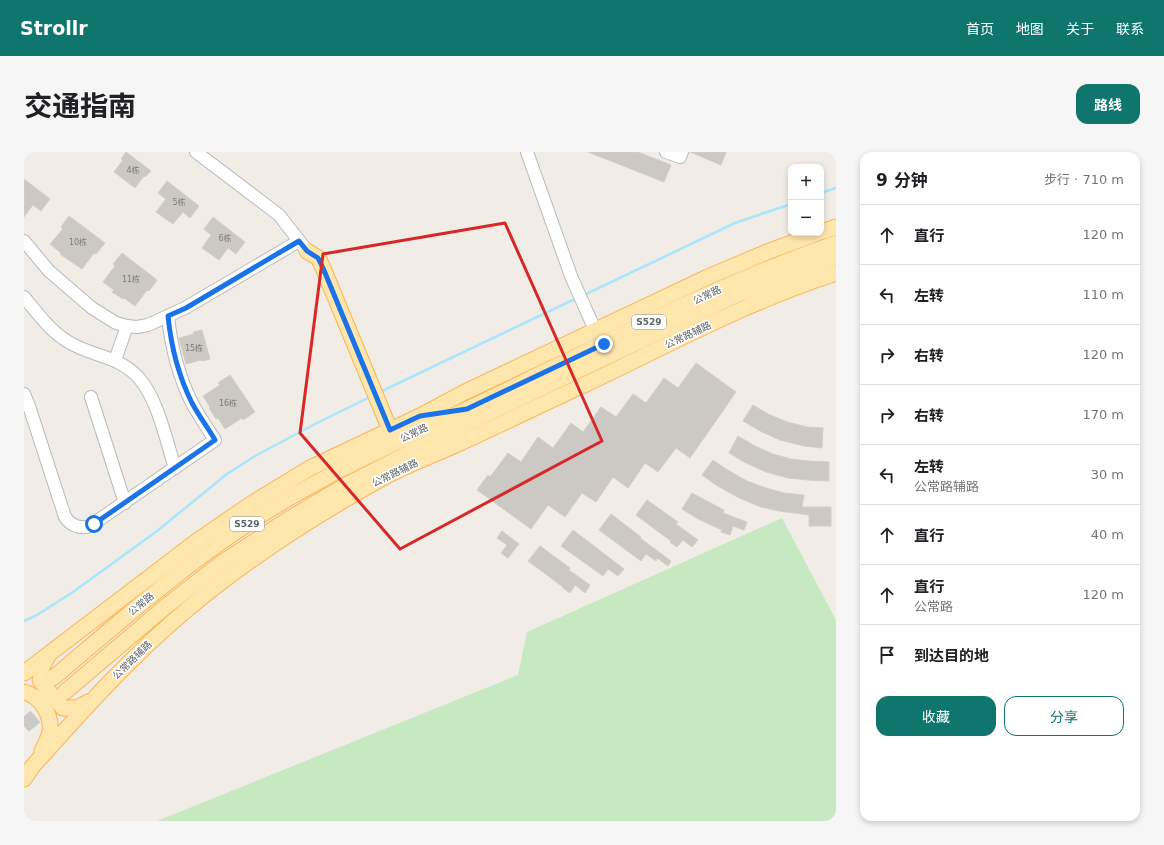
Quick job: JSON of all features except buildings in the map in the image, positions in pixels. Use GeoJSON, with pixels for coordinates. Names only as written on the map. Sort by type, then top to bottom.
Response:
{"type":"FeatureCollection","features":[{"type":"Feature","properties":{"kind":"main road"},"geometry":{"type":"LineString","coordinates":[[824,231],[836,226]]}},
{"type":"Feature","properties":{"kind":"main road"},"geometry":{"type":"LineString","coordinates":[[24,673],[197,541],[251,504],[310,468],[420,416],[465,392],[701,280],[742,271],[812,236]]}},
{"type":"Feature","properties":{"kind":"main road","name":"公常路"},"geometry":{"type":"LineString","coordinates":[[53,678],[164,585],[251,522],[298,492],[350,464],[467,409],[742,271],[836,243]]}},
{"type":"Feature","properties":{"kind":"main road"},"geometry":{"type":"LineString","coordinates":[[303,246],[318,258],[323,268],[386,432]]}},
{"type":"Feature","properties":{"kind":"main road","name":"公常路"},"geometry":{"type":"LineString","coordinates":[[65,692],[165,607],[223,562],[311,505],[346,485],[462,426],[734,296],[836,257]]}},
{"type":"Feature","properties":{"kind":"main road","name":"公常路辅路"},"geometry":{"type":"LineString","coordinates":[[28,773],[98,693],[164,629],[224,580],[270,546],[383,478],[739,311],[799,286],[836,273]]}},
{"type":"Feature","properties":{"kind":"main road"},"geometry":{"type":"LineString","coordinates":[[734,296],[739,311]]}},
{"type":"Feature","properties":{"kind":"main road"},"geometry":{"type":"LineString","coordinates":[[420,416],[467,409]]}},
{"type":"Feature","properties":{"kind":"main road"},"geometry":{"type":"LineString","coordinates":[[383,478],[410,452]]}},
{"type":"Feature","properties":{"kind":"main road"},"geometry":{"type":"LineString","coordinates":[[52,653],[43,665],[40,680],[61,706],[67,709],[77,708],[86,704],[98,693]]}},
{"type":"Feature","properties":{"kind":"main road"},"geometry":{"type":"LineString","coordinates":[[24,692],[34,696],[40,702],[48,715],[50,723],[47,740],[28,773]]}},
{"type":"Feature","properties":{"kind":"street"},"geometry":{"type":"LineString","coordinates":[[24,241],[49,271],[78,297],[106,318],[116,323],[138,327],[148,325],[186,308],[303,246],[279,215],[196,152]]}},
{"type":"Feature","properties":{"kind":"street"},"geometry":{"type":"LineString","coordinates":[[528,152],[573,282],[595,330]]}},
{"type":"Feature","properties":{"kind":"street"},"geometry":{"type":"LineString","coordinates":[[666,152],[680,158],[682,152]]}},
{"type":"Feature","properties":{"kind":"street"},"geometry":{"type":"LineString","coordinates":[[24,297],[48,326],[62,338],[83,349],[115,360],[127,367],[138,377],[147,388],[154,401],[175,468]]}},
{"type":"Feature","properties":{"kind":"street"},"geometry":{"type":"LineString","coordinates":[[24,394],[63,514],[67,520],[77,527],[81,528],[90,526],[215,440],[193,403],[180,375],[172,346],[168,316]]}},
{"type":"Feature","properties":{"kind":"street"},"geometry":{"type":"LineString","coordinates":[[115,360],[127,326]]}},
{"type":"Feature","properties":{"kind":"street"},"geometry":{"type":"LineString","coordinates":[[91,396],[125,502]]}},
{"type":"Feature","properties":{"kind":"highlighted area"},"geometry":{"type":"Polygon","coordinates":[[[505,223],[602,441],[400,549],[300,433],[323,254],[505,223]]]}},
{"type":"Feature","properties":{"kind":"green space"},"geometry":{"type":"Polygon","coordinates":[[[782,518],[836,620],[836,821],[157,821],[518,675],[527,632],[782,518]]]}},
{"type":"Feature","properties":{"kind":"waterway"},"geometry":{"type":"LineString","coordinates":[[824,192],[836,188]]}},
{"type":"Feature","properties":{"kind":"waterway"},"geometry":{"type":"LineString","coordinates":[[584,295],[735,223],[788,205]]}},
{"type":"Feature","properties":{"kind":"waterway"},"geometry":{"type":"LineString","coordinates":[[380,392],[577,298]]}},
{"type":"Feature","properties":{"kind":"waterway"},"geometry":{"type":"LineString","coordinates":[[24,621],[37,615],[73,592],[157,531],[227,474],[255,456],[372,396]]}},
{"type":"Feature","properties":{"kind":"tunnel"},"geometry":{"type":"LineString","coordinates":[[24,726],[54,701]]}},
{"type":"Feature","properties":{"kind":"route"},"geometry":{"type":"LineString","coordinates":[[94,524],[215,440],[200,416],[180,375],[172,346],[168,316],[186,308],[299,241],[307,251],[318,258],[323,268],[390,430],[420,416],[467,409],[537,374],[604,344]]}}]}
